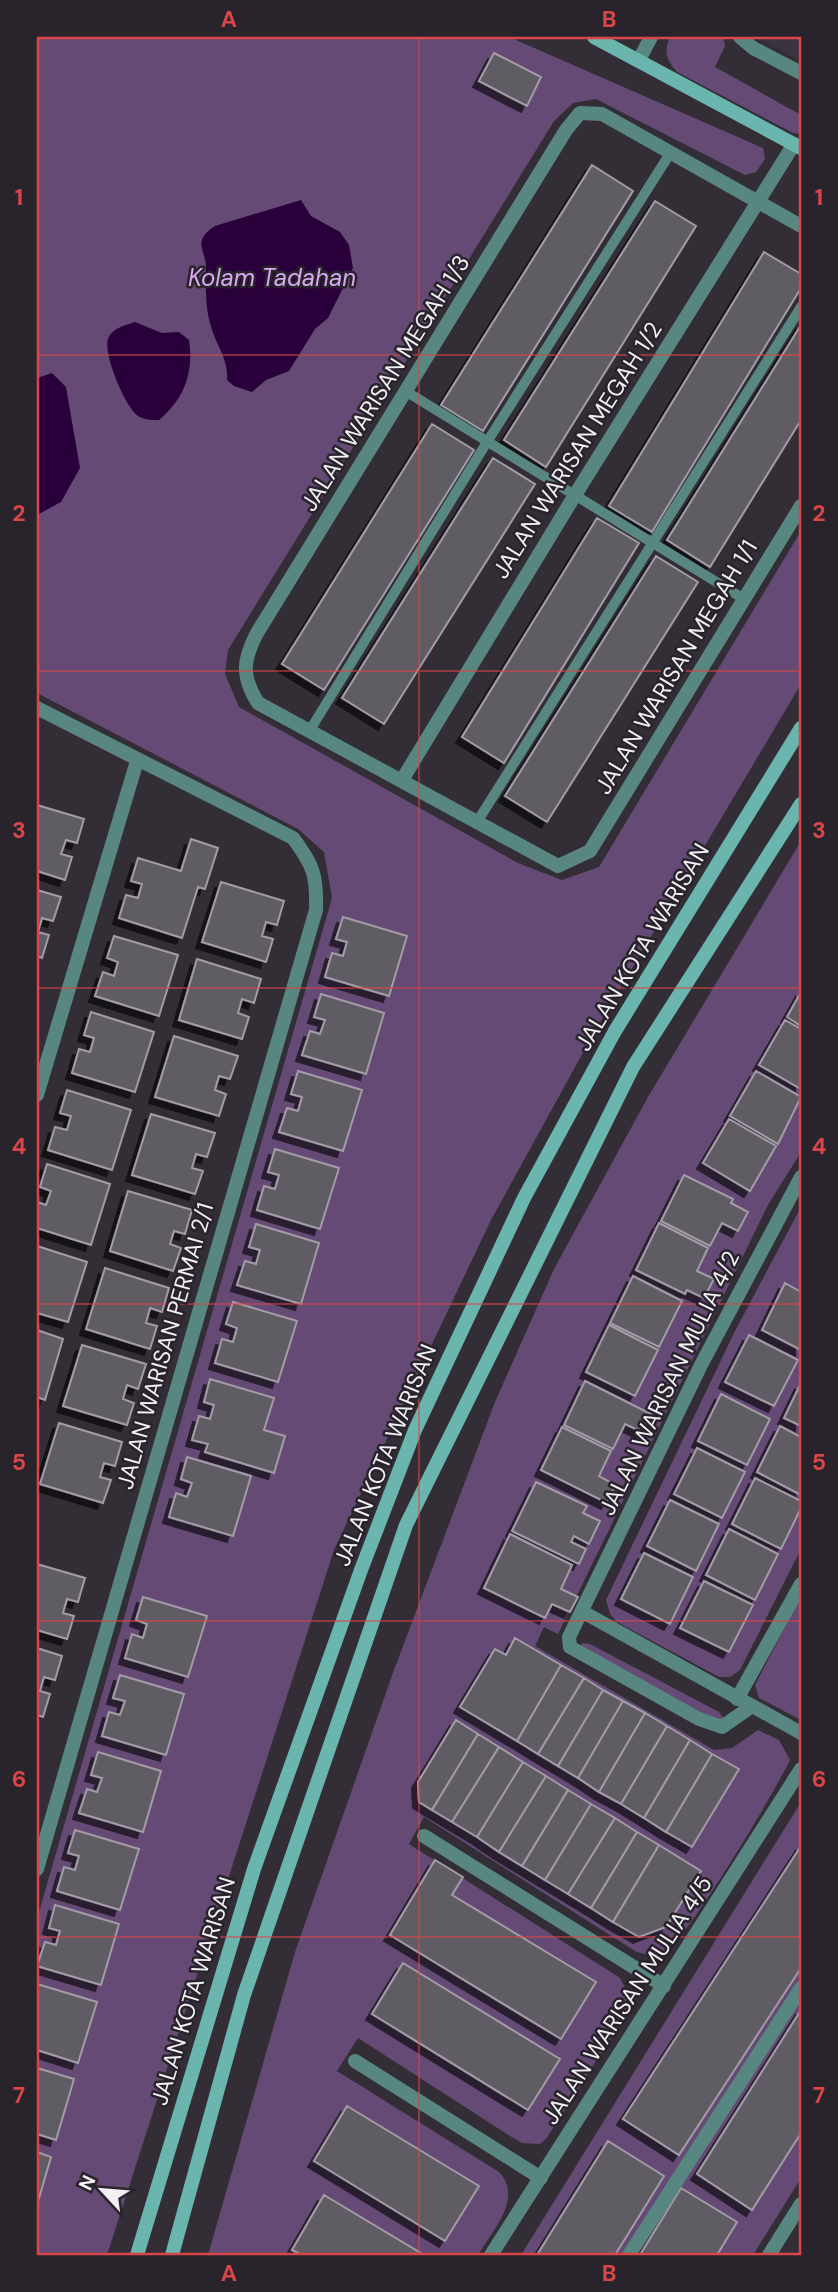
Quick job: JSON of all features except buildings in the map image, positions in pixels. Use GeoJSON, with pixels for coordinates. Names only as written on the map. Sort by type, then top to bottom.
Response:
{"type":"FeatureCollection","features":[{"type":"Feature","properties":{"kind":"street"},"geometry":{"type":"LineString","coordinates":[[594,37],[797,147]]}},
{"type":"Feature","properties":{"kind":"street"},"geometry":{"type":"LineString","coordinates":[[639,60],[651,37]]}},
{"type":"Feature","properties":{"kind":"street"},"geometry":{"type":"LineString","coordinates":[[740,37],[753,48],[801,73]]}},
{"type":"Feature","properties":{"kind":"street","name":"JALAN WARISAN MEGAH 1/3"},"geometry":{"type":"LineString","coordinates":[[310,730],[258,703],[249,688],[244,670],[246,656],[566,130],[580,113],[602,114],[671,152]]}},
{"type":"Feature","properties":{"kind":"street","name":"JALAN WARISAN MEGAH 1/2"},"geometry":{"type":"LineString","coordinates":[[402,780],[758,201],[797,147]]}},
{"type":"Feature","properties":{"kind":"street"},"geometry":{"type":"LineString","coordinates":[[671,152],[801,226]]}},
{"type":"Feature","properties":{"kind":"street","name":"JALAN WARISAN MEGAH 1/1"},"geometry":{"type":"LineString","coordinates":[[477,822],[558,866],[590,851],[801,506]]}},
{"type":"Feature","properties":{"kind":"street"},"geometry":{"type":"LineString","coordinates":[[37,708],[136,761],[37,1095]]}},
{"type":"Feature","properties":{"kind":"street","name":"JALAN KOTA WARISAN"},"geometry":{"type":"LineString","coordinates":[[136,2255],[254,1869],[360,1570],[415,1430],[524,1198],[608,1043],[801,728]]}},
{"type":"Feature","properties":{"kind":"street"},"geometry":{"type":"LineString","coordinates":[[310,730],[477,822]]}},
{"type":"Feature","properties":{"kind":"street","name":"JALAN WARISAN PERMAI 2/1"},"geometry":{"type":"LineString","coordinates":[[37,1870],[316,910],[317,881],[310,860],[293,838],[136,761]]}},
{"type":"Feature","properties":{"kind":"street","name":"JALAN KOTA WARISAN"},"geometry":{"type":"LineString","coordinates":[[172,2255],[244,1995],[406,1525],[633,1067],[801,804]]}},
{"type":"Feature","properties":{"kind":"street","name":"JALAN WARISAN MULIA 4/2"},"geometry":{"type":"LineString","coordinates":[[752,1706],[722,1727],[699,1719],[570,1647],[569,1637],[701,1365],[801,1177]]}},
{"type":"Feature","properties":{"kind":"street"},"geometry":{"type":"LineString","coordinates":[[737,1699],[801,1584]]}},
{"type":"Feature","properties":{"kind":"street"},"geometry":{"type":"LineString","coordinates":[[583,1612],[801,1733]]}},
{"type":"Feature","properties":{"kind":"street","name":"JALAN WARISAN MULIA 4/5"},"geometry":{"type":"LineString","coordinates":[[491,2255],[801,1769]]}},
{"type":"Feature","properties":{"kind":"street"},"geometry":{"type":"LineString","coordinates":[[424,1836],[664,1986]]}},
{"type":"Feature","properties":{"kind":"street"},"geometry":{"type":"LineString","coordinates":[[629,2255],[801,1988]]}},
{"type":"Feature","properties":{"kind":"street"},"geometry":{"type":"LineString","coordinates":[[355,2061],[541,2178]]}},
{"type":"Feature","properties":{"kind":"street"},"geometry":{"type":"LineString","coordinates":[[769,2255],[801,2204]]}},
{"type":"Feature","properties":{"kind":"lane"},"geometry":{"type":"LineString","coordinates":[[310,730],[487,442],[671,152]]}},
{"type":"Feature","properties":{"kind":"lane"},"geometry":{"type":"LineString","coordinates":[[477,822],[801,307]]}},
{"type":"Feature","properties":{"kind":"lane"},"geometry":{"type":"LineString","coordinates":[[407,393],[744,599]]}},
{"type":"Feature","properties":{"kind":"shaded area"},"geometry":{"type":"Polygon","coordinates":[[[37,37],[509,37],[763,148],[765,159],[756,172],[745,175],[596,99],[573,103],[554,121],[228,650],[225,674],[239,707],[518,863],[562,880],[599,867],[801,531],[801,684],[596,1029],[491,1220],[334,1550],[107,2255],[37,2255],[37,1919],[332,898],[324,852],[298,829],[37,693],[37,37]]]}},
{"type":"Feature","properties":{"kind":"shaded area"},"geometry":{"type":"Polygon","coordinates":[[[670,37],[723,37],[725,46],[715,67],[801,115],[801,134],[793,133],[677,72],[667,56],[670,37]]]}},
{"type":"Feature","properties":{"kind":"shaded area"},"geometry":{"type":"Polygon","coordinates":[[[756,37],[801,37],[801,61],[756,37]]]}},
{"type":"Feature","properties":{"kind":"shaded area"},"geometry":{"type":"Polygon","coordinates":[[[801,841],[801,1152],[768,1205],[558,1634],[544,1627],[535,1646],[714,1750],[732,1748],[758,1730],[779,1740],[790,1760],[712,1892],[677,1940],[666,1951],[655,1955],[635,1951],[424,1817],[409,1844],[620,1978],[627,1997],[624,2017],[546,2139],[540,2144],[522,2143],[358,2038],[337,2071],[499,2172],[506,2182],[507,2203],[478,2255],[208,2255],[295,1952],[394,1670],[495,1402],[554,1269],[648,1097],[801,841]]]}},
{"type":"Feature","properties":{"kind":"shaded area"},"geometry":{"type":"Polygon","coordinates":[[[801,1207],[801,1549],[740,1670],[730,1677],[719,1677],[617,1622],[610,1614],[606,1600],[735,1331],[801,1207]]]}},
{"type":"Feature","properties":{"kind":"shaded area"},"geometry":{"type":"Polygon","coordinates":[[[801,1596],[801,1720],[759,1698],[755,1685],[801,1596]]]}},
{"type":"Feature","properties":{"kind":"shaded area"},"geometry":{"type":"Polygon","coordinates":[[[582,1643],[590,1644],[719,1712],[724,1719],[717,1721],[581,1648],[582,1643]]]}},
{"type":"Feature","properties":{"kind":"shaded area"},"geometry":{"type":"Polygon","coordinates":[[[801,1802],[801,2178],[753,2255],[521,2255],[801,1802]]]}},
{"type":"Feature","properties":{"kind":"water","name":"Kolam Tadahan"},"geometry":{"type":"Polygon","coordinates":[[[301,200],[311,216],[340,232],[349,245],[353,268],[328,318],[315,329],[289,371],[266,380],[252,392],[234,386],[227,380],[224,358],[208,316],[203,237],[215,226],[301,200]]]}},
{"type":"Feature","properties":{"kind":"water","name":"Kolam Tadahan"},"geometry":{"type":"Polygon","coordinates":[[[135,322],[162,333],[179,332],[189,340],[190,363],[185,384],[175,403],[159,420],[143,418],[133,411],[121,392],[109,356],[107,346],[110,335],[135,322]]]}},
{"type":"Feature","properties":{"kind":"water"},"geometry":{"type":"Polygon","coordinates":[[[52,373],[66,387],[80,468],[61,502],[37,515],[37,378],[52,373]]]}}]}
